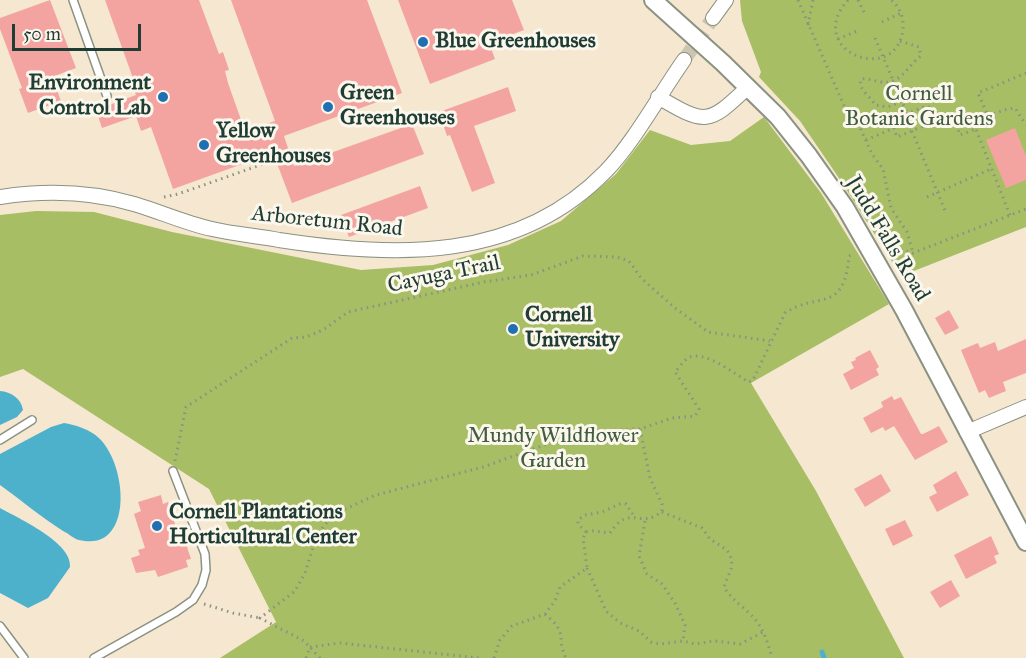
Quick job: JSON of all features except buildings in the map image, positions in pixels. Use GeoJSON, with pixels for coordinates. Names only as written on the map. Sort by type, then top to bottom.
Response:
{"type":"FeatureCollection","features":[{"type":"Feature","properties":{"kind":"street","name":"Judd Falls Road"},"geometry":{"type":"LineString","coordinates":[[653,0],[778,117],[845,207],[904,310],[1026,542]]}},
{"type":"Feature","properties":{"kind":"street"},"geometry":{"type":"LineString","coordinates":[[713,18],[726,0]]}},
{"type":"Feature","properties":{"kind":"street","name":"Arboretum Road"},"geometry":{"type":"LineString","coordinates":[[0,197],[63,192],[93,195],[133,204],[183,222],[213,229],[319,246],[409,252],[450,247],[491,238],[531,225],[572,202],[607,170],[622,152],[684,60]]}},
{"type":"Feature","properties":{"kind":"street"},"geometry":{"type":"LineString","coordinates":[[658,97],[688,114],[710,117],[721,113],[748,87]]}},
{"type":"Feature","properties":{"kind":"street"},"geometry":{"type":"LineString","coordinates":[[967,432],[1026,407]]}},
{"type":"Feature","properties":{"kind":"lane"},"geometry":{"type":"LineString","coordinates":[[73,0],[107,96]]}},
{"type":"Feature","properties":{"kind":"lane"},"geometry":{"type":"LineString","coordinates":[[0,441],[32,420]]}},
{"type":"Feature","properties":{"kind":"lane"},"geometry":{"type":"LineString","coordinates":[[94,658],[193,600],[202,585],[206,570],[205,554],[173,471]]}},
{"type":"Feature","properties":{"kind":"lane"},"geometry":{"type":"LineString","coordinates":[[0,626],[24,658]]}},
{"type":"Feature","properties":{"kind":"path"},"geometry":{"type":"LineString","coordinates":[[798,0],[845,108],[853,114],[872,154],[883,169],[891,208],[907,232],[913,253]]}},
{"type":"Feature","properties":{"kind":"path"},"geometry":{"type":"LineString","coordinates":[[808,25],[813,0]]}},
{"type":"Feature","properties":{"kind":"path"},"geometry":{"type":"LineString","coordinates":[[848,0],[836,18],[838,39],[852,55],[872,60],[892,52],[900,41],[904,23],[893,1]]}},
{"type":"Feature","properties":{"kind":"path"},"geometry":{"type":"LineString","coordinates":[[858,0],[865,14]]}},
{"type":"Feature","properties":{"kind":"path"},"geometry":{"type":"LineString","coordinates":[[882,22],[901,13]]}},
{"type":"Feature","properties":{"kind":"path"},"geometry":{"type":"LineString","coordinates":[[838,39],[857,30]]}},
{"type":"Feature","properties":{"kind":"path"},"geometry":{"type":"LineString","coordinates":[[875,38],[907,113]]}},
{"type":"Feature","properties":{"kind":"path"},"geometry":{"type":"LineString","coordinates":[[900,41],[919,47],[921,52],[921,56],[908,67],[901,77],[894,82],[883,83],[865,77],[861,78],[860,82],[875,105],[888,107],[902,101]]}},
{"type":"Feature","properties":{"kind":"path"},"geometry":{"type":"LineString","coordinates":[[988,116],[978,93],[1026,73]]}},
{"type":"Feature","properties":{"kind":"path"},"geometry":{"type":"LineString","coordinates":[[935,120],[931,108],[926,106],[891,120],[897,137],[935,120],[951,119],[956,123],[960,135],[976,129]]}},
{"type":"Feature","properties":{"kind":"path"},"geometry":{"type":"LineString","coordinates":[[1010,215],[973,122],[1015,108],[1026,125]]}},
{"type":"Feature","properties":{"kind":"path"},"geometry":{"type":"LineString","coordinates":[[866,140],[894,128]]}},
{"type":"Feature","properties":{"kind":"path"},"geometry":{"type":"LineString","coordinates":[[912,131],[946,213]]}},
{"type":"Feature","properties":{"kind":"path"},"geometry":{"type":"LineString","coordinates":[[133,204],[178,194],[269,162]]}},
{"type":"Feature","properties":{"kind":"path"},"geometry":{"type":"LineString","coordinates":[[927,197],[991,169]]}},
{"type":"Feature","properties":{"kind":"path"},"geometry":{"type":"LineString","coordinates":[[887,248],[913,253],[1026,208]]}},
{"type":"Feature","properties":{"kind":"path"},"geometry":{"type":"LineString","coordinates":[[260,618],[295,591],[305,573],[317,535],[328,521],[345,509],[376,495],[483,467],[550,443],[597,430],[640,429],[672,418],[695,416],[699,409],[675,372],[687,359],[695,356],[707,358],[749,382],[755,378],[770,341],[785,313],[835,295],[845,279],[849,256],[858,252]]}},
{"type":"Feature","properties":{"kind":"path","name":"Cayuga Trail"},"geometry":{"type":"LineString","coordinates":[[173,471],[186,407],[295,337],[306,337],[327,327],[348,312],[484,282],[531,275],[583,256],[617,257],[629,261],[641,278],[675,308],[708,332],[770,341]]}},
{"type":"Feature","properties":{"kind":"path"},"geometry":{"type":"LineString","coordinates":[[640,429],[650,478],[662,504],[662,512]]}},
{"type":"Feature","properties":{"kind":"path"},"geometry":{"type":"LineString","coordinates":[[586,532],[578,524],[578,520],[585,514],[602,512],[622,503],[626,504],[634,516]]}},
{"type":"Feature","properties":{"kind":"path"},"geometry":{"type":"LineString","coordinates":[[586,532],[610,533],[616,523],[626,517],[634,516],[645,520],[656,517],[662,512]]}},
{"type":"Feature","properties":{"kind":"path"},"geometry":{"type":"LineString","coordinates":[[662,512],[702,528],[710,539],[727,550],[732,560],[724,587],[728,595],[756,620],[767,639],[772,658]]}},
{"type":"Feature","properties":{"kind":"path"},"geometry":{"type":"LineString","coordinates":[[645,520],[639,556],[647,574],[662,584],[675,603],[685,625],[686,632],[683,641]]}},
{"type":"Feature","properties":{"kind":"path"},"geometry":{"type":"LineString","coordinates":[[586,532],[583,538],[587,568],[606,611],[620,623],[639,631],[651,642],[660,644],[683,641],[695,644],[716,641],[740,644],[763,632]]}},
{"type":"Feature","properties":{"kind":"path"},"geometry":{"type":"LineString","coordinates":[[494,658],[500,640],[512,627],[545,615],[555,601],[560,587],[587,568]]}},
{"type":"Feature","properties":{"kind":"path"},"geometry":{"type":"LineString","coordinates":[[193,600],[233,613],[260,618],[304,641],[320,658]]}},
{"type":"Feature","properties":{"kind":"path"},"geometry":{"type":"LineString","coordinates":[[545,615],[559,626],[563,640],[562,650],[566,658]]}},
{"type":"Feature","properties":{"kind":"path"},"geometry":{"type":"LineString","coordinates":[[310,646],[340,643],[479,658]]}},
{"type":"Feature","properties":{"kind":"path"},"geometry":{"type":"LineString","coordinates":[[306,658],[310,646]]}},
{"type":"Feature","properties":{"kind":"green space","name":"Cornell Botanic Gardens"},"geometry":{"type":"Polygon","coordinates":[[[740,0],[1026,0],[1026,227],[901,276],[800,121],[759,77],[761,72],[742,21],[740,0]]]}},
{"type":"Feature","properties":{"kind":"green space","name":"Mundy Wildflower Garden"},"geometry":{"type":"Polygon","coordinates":[[[764,117],[821,193],[889,304],[751,383],[816,491],[904,658],[220,658],[276,622],[209,489],[23,369],[0,377],[0,215],[36,211],[94,212],[172,232],[361,270],[433,265],[508,245],[561,221],[616,174],[650,130],[691,145],[730,141],[764,117]]]}},
{"type":"Feature","properties":{"kind":"water"},"geometry":{"type":"Polygon","coordinates":[[[0,391],[15,396],[23,410],[17,417],[0,425],[0,391]]]}},
{"type":"Feature","properties":{"kind":"water"},"geometry":{"type":"Polygon","coordinates":[[[64,423],[94,434],[105,446],[114,462],[121,501],[118,519],[110,533],[97,540],[75,538],[0,485],[0,454],[51,427],[64,423]]]}},
{"type":"Feature","properties":{"kind":"water"},"geometry":{"type":"Polygon","coordinates":[[[0,508],[43,532],[63,549],[69,558],[70,567],[48,598],[28,608],[0,593],[0,508]]]}},
{"type":"Feature","properties":{"kind":"waterway"},"geometry":{"type":"LineString","coordinates":[[822,652],[824,658]]}},
{"type":"Feature","properties":{"kind":"tunnel"},"geometry":{"type":"LineString","coordinates":[[684,60],[713,18]]}},
{"type":"Feature","properties":{"kind":"place","name":"Blue Greenhouses"},"geometry":{"type":"Point","coordinates":[423,42]}},
{"type":"Feature","properties":{"kind":"place","name":"Environment Control Lab"},"geometry":{"type":"Point","coordinates":[163,97]}},
{"type":"Feature","properties":{"kind":"place","name":"Green Greenhouses"},"geometry":{"type":"Point","coordinates":[328,107]}},
{"type":"Feature","properties":{"kind":"place","name":"Yellow Greenhouses"},"geometry":{"type":"Point","coordinates":[204,145]}},
{"type":"Feature","properties":{"kind":"place","name":"Cornell University"},"geometry":{"type":"Point","coordinates":[513,329]}},
{"type":"Feature","properties":{"kind":"place","name":"Cornell Plantations Horticultural Center"},"geometry":{"type":"Point","coordinates":[157,526]}}]}
